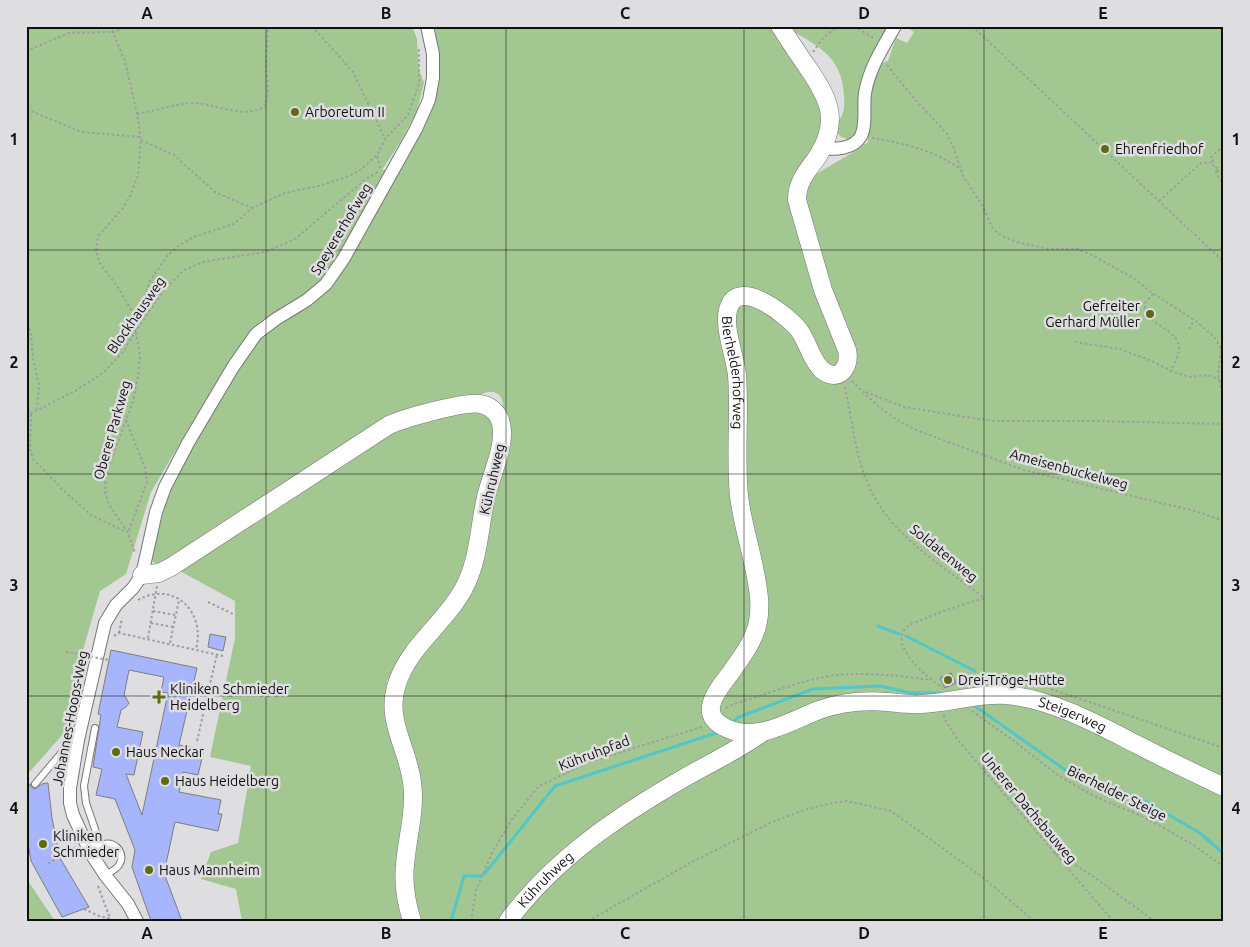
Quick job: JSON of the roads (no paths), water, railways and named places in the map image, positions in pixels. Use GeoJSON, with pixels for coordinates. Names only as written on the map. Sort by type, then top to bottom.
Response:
{"type":"FeatureCollection","features":[{"type":"Feature","properties":{"kind":"street","name":"Speyererhofweg"},"geometry":{"type":"LineString","coordinates":[[148,574],[156,512],[165,487],[188,443],[233,367],[256,334],[308,300],[326,284],[344,258],[387,170],[422,118],[431,90],[434,64],[427,26]]}},
{"type":"Feature","properties":{"kind":"street","name":"Bierhelderhofweg"},"geometry":{"type":"LineString","coordinates":[[766,731],[749,734],[738,732],[725,727],[717,721],[711,710],[713,698],[754,637],[760,609],[757,584],[739,494],[736,364],[728,324],[729,307],[735,299],[741,296],[756,298],[772,306],[797,327],[824,372],[840,373],[846,369],[848,363],[847,350],[823,290],[798,203],[799,184],[828,135],[830,125],[828,102],[821,88],[780,26]]}},
{"type":"Feature","properties":{"kind":"street"},"geometry":{"type":"LineString","coordinates":[[822,148],[842,148],[853,143],[860,136],[863,130],[865,94],[870,75],[895,26]]}},
{"type":"Feature","properties":{"kind":"street","name":"Kühruhweg"},"geometry":{"type":"LineString","coordinates":[[148,574],[171,567],[389,425],[420,415],[474,404],[487,406],[496,413],[501,421],[502,438],[486,497],[478,546],[471,573],[454,604],[409,658],[394,692],[394,722],[407,759],[413,788],[405,874],[406,900],[412,921]]}},
{"type":"Feature","properties":{"kind":"street","name":"Johannes-Hoops-Weg"},"geometry":{"type":"LineString","coordinates":[[137,921],[128,904],[105,875],[73,815],[70,803],[70,788],[78,740],[105,623],[116,605],[148,574]]}},
{"type":"Feature","properties":{"kind":"street","name":"Steigerweg"},"geometry":{"type":"LineString","coordinates":[[766,731],[832,705],[849,702],[870,701],[919,704],[982,695],[1010,696],[1056,707],[1095,723],[1224,787]]}},
{"type":"Feature","properties":{"kind":"street","name":"Kühruhweg"},"geometry":{"type":"LineString","coordinates":[[508,921],[538,884],[592,837],[638,806],[766,731]]}},
{"type":"Feature","properties":{"kind":"lane"},"geometry":{"type":"LineString","coordinates":[[92,850],[96,832],[86,803],[84,790],[95,728]]}},
{"type":"Feature","properties":{"kind":"lane"},"geometry":{"type":"LineString","coordinates":[[34,784],[68,745],[78,740]]}},
{"type":"Feature","properties":{"kind":"lane"},"geometry":{"type":"LineString","coordinates":[[92,850],[109,843],[118,847],[122,860],[120,865],[105,875]]}},
{"type":"Feature","properties":{"kind":"waterway"},"geometry":{"type":"LineString","coordinates":[[878,626],[899,634]]}},
{"type":"Feature","properties":{"kind":"waterway"},"geometry":{"type":"LineString","coordinates":[[906,636],[975,671]]}},
{"type":"Feature","properties":{"kind":"waterway"},"geometry":{"type":"LineString","coordinates":[[732,722],[739,717],[813,689],[880,686],[911,693],[941,693]]}},
{"type":"Feature","properties":{"kind":"waterway"},"geometry":{"type":"LineString","coordinates":[[975,706],[1085,784],[1099,790],[1122,792],[1143,800],[1200,833],[1224,854]]}},
{"type":"Feature","properties":{"kind":"waterway"},"geometry":{"type":"LineString","coordinates":[[451,921],[464,876],[481,876],[486,872],[555,786],[719,732]]}},
{"type":"Feature","properties":{"kind":"place","name":"Arboretum II"},"geometry":{"type":"Point","coordinates":[295,112]}},
{"type":"Feature","properties":{"kind":"place","name":"Ehrenfriedhof"},"geometry":{"type":"Point","coordinates":[1105,149]}},
{"type":"Feature","properties":{"kind":"place","name":"Gefreiter Gerhard Müller"},"geometry":{"type":"Point","coordinates":[1150,314]}},
{"type":"Feature","properties":{"kind":"place","name":"Drei-Tröge-Hütte"},"geometry":{"type":"Point","coordinates":[948,680]}},
{"type":"Feature","properties":{"kind":"place","name":"Kliniken Schmieder Heidelberg"},"geometry":{"type":"Point","coordinates":[159,697]}},
{"type":"Feature","properties":{"kind":"place","name":"Haus Neckar"},"geometry":{"type":"Point","coordinates":[116,752]}},
{"type":"Feature","properties":{"kind":"place","name":"Haus Heidelberg"},"geometry":{"type":"Point","coordinates":[165,781]}},
{"type":"Feature","properties":{"kind":"place","name":"Kliniken Schmieder"},"geometry":{"type":"Point","coordinates":[43,844]}},
{"type":"Feature","properties":{"kind":"place","name":"Haus Mannheim"},"geometry":{"type":"Point","coordinates":[149,870]}}]}
